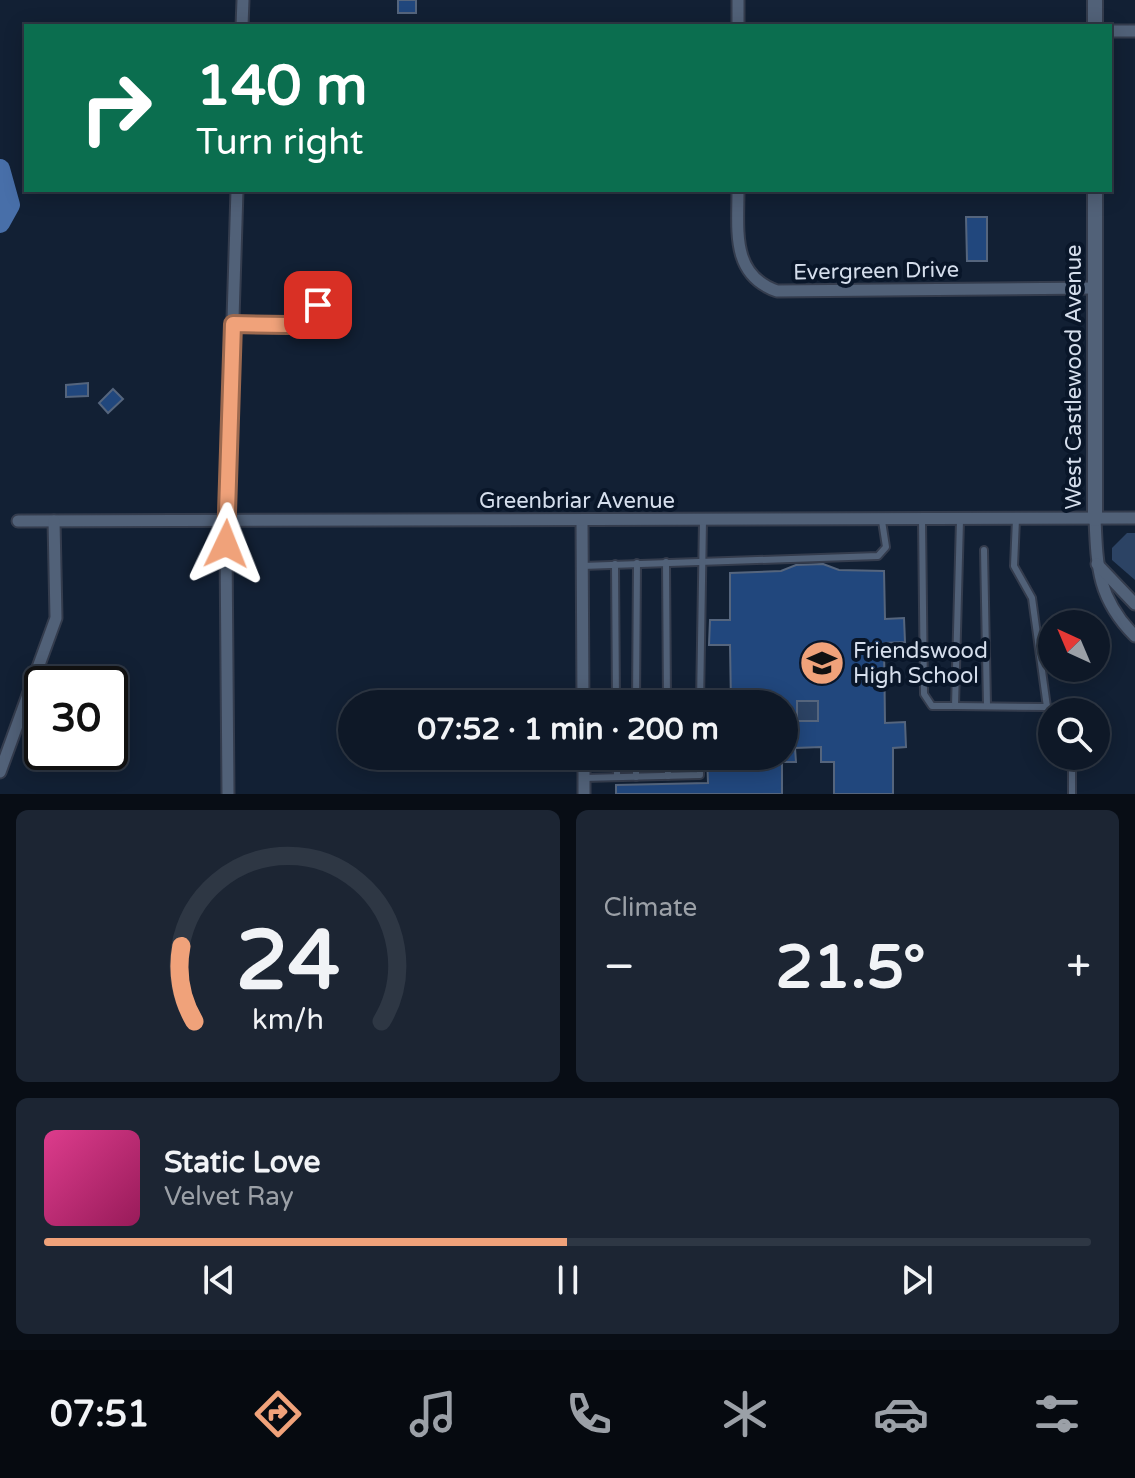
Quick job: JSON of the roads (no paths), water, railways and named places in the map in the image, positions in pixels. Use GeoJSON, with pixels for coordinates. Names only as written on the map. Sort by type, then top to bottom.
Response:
{"type":"FeatureCollection","features":[{"type":"Feature","properties":{"kind":"street"},"geometry":{"type":"LineString","coordinates":[[242,24],[243,0]]}},
{"type":"Feature","properties":{"kind":"street"},"geometry":{"type":"LineString","coordinates":[[738,0],[738,24]]}},
{"type":"Feature","properties":{"kind":"street"},"geometry":{"type":"LineString","coordinates":[[1095,0],[1095,24]]}},
{"type":"Feature","properties":{"kind":"street"},"geometry":{"type":"LineString","coordinates":[[1112,31],[1135,31]]}},
{"type":"Feature","properties":{"kind":"street"},"geometry":{"type":"LineString","coordinates":[[228,794],[227,521],[237,192]]}},
{"type":"Feature","properties":{"kind":"street","name":"Evergreen Drive"},"geometry":{"type":"LineString","coordinates":[[738,192],[742,263],[761,285],[777,291],[1095,288]]}},
{"type":"Feature","properties":{"kind":"street","name":"West Castlewood Avenue"},"geometry":{"type":"LineString","coordinates":[[1095,192],[1097,563],[1100,583],[1110,605],[1135,636]]}},
{"type":"Feature","properties":{"kind":"street","name":"Greenbriar Avenue"},"geometry":{"type":"LineString","coordinates":[[18,521],[1135,518]]}},
{"type":"Feature","properties":{"kind":"street"},"geometry":{"type":"LineString","coordinates":[[582,520],[583,690]]}},
{"type":"Feature","properties":{"kind":"street"},"geometry":{"type":"LineString","coordinates":[[0,772],[56,618],[54,521]]}},
{"type":"Feature","properties":{"kind":"street"},"geometry":{"type":"LineString","coordinates":[[1097,563],[1135,604]]}},
{"type":"Feature","properties":{"kind":"street"},"geometry":{"type":"LineString","coordinates":[[584,770],[584,794]]}},
{"type":"Feature","properties":{"kind":"lane"},"geometry":{"type":"LineString","coordinates":[[233,324],[288,325],[313,306],[340,306]]}},
{"type":"Feature","properties":{"kind":"lane"},"geometry":{"type":"LineString","coordinates":[[1016,519],[1014,566],[1032,598],[1046,698]]}},
{"type":"Feature","properties":{"kind":"lane"},"geometry":{"type":"LineString","coordinates":[[700,690],[703,520]]}},
{"type":"Feature","properties":{"kind":"lane"},"geometry":{"type":"LineString","coordinates":[[922,520],[924,694],[932,706],[1038,707]]}},
{"type":"Feature","properties":{"kind":"lane"},"geometry":{"type":"LineString","coordinates":[[955,706],[960,520]]}},
{"type":"Feature","properties":{"kind":"lane"},"geometry":{"type":"LineString","coordinates":[[582,566],[878,556],[886,547],[882,521]]}},
{"type":"Feature","properties":{"kind":"lane"},"geometry":{"type":"LineString","coordinates":[[984,550],[987,705]]}},
{"type":"Feature","properties":{"kind":"lane"},"geometry":{"type":"LineString","coordinates":[[666,562],[667,690]]}},
{"type":"Feature","properties":{"kind":"lane"},"geometry":{"type":"LineString","coordinates":[[636,690],[637,563]]}},
{"type":"Feature","properties":{"kind":"lane"},"geometry":{"type":"LineString","coordinates":[[615,564],[616,690]]}},
{"type":"Feature","properties":{"kind":"lane"},"geometry":{"type":"LineString","coordinates":[[617,770],[617,777]]}},
{"type":"Feature","properties":{"kind":"lane"},"geometry":{"type":"LineString","coordinates":[[636,770],[636,777]]}},
{"type":"Feature","properties":{"kind":"lane"},"geometry":{"type":"LineString","coordinates":[[668,770],[668,776]]}},
{"type":"Feature","properties":{"kind":"lane"},"geometry":{"type":"LineString","coordinates":[[584,778],[700,775],[700,770]]}},
{"type":"Feature","properties":{"kind":"lane"},"geometry":{"type":"LineString","coordinates":[[1072,770],[1072,794]]}},
{"type":"Feature","properties":{"kind":"waterway"},"geometry":{"type":"LineString","coordinates":[[0,169],[10,205],[0,223]]}},
{"type":"Feature","properties":{"kind":"place","name":"Friendswood High School"},"geometry":{"type":"Point","coordinates":[822,663]}}]}
